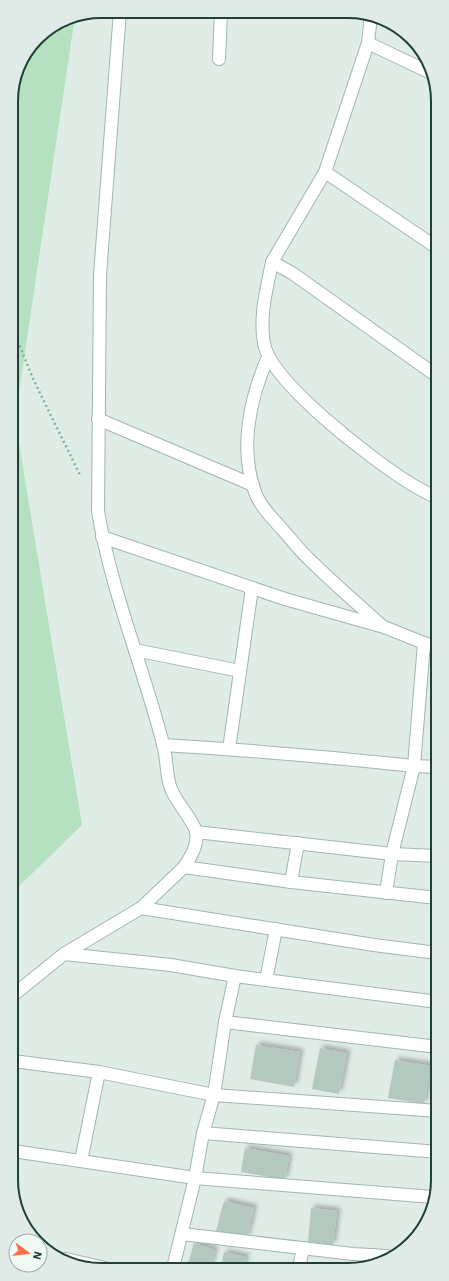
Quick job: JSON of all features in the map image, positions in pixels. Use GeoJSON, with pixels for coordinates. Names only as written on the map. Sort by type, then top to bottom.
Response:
{"type":"FeatureCollection","features":[{"type":"Feature","properties":{"kind":"street"},"geometry":{"type":"LineString","coordinates":[[18,991],[64,954],[141,908],[184,867],[195,849],[196,832],[170,787],[163,745],[102,537],[98,511],[100,275],[119,18]]}},
{"type":"Feature","properties":{"kind":"street"},"geometry":{"type":"LineString","coordinates":[[219,59],[221,18]]}},
{"type":"Feature","properties":{"kind":"street"},"geometry":{"type":"LineString","coordinates":[[370,21],[368,43],[325,172],[272,262],[263,308],[264,343],[268,357],[280,374],[309,406],[374,459],[408,482],[431,495]]}},
{"type":"Feature","properties":{"kind":"street"},"geometry":{"type":"LineString","coordinates":[[368,43],[425,70]]}},
{"type":"Feature","properties":{"kind":"street"},"geometry":{"type":"LineString","coordinates":[[325,172],[431,244]]}},
{"type":"Feature","properties":{"kind":"street"},"geometry":{"type":"LineString","coordinates":[[272,262],[292,273],[431,372]]}},
{"type":"Feature","properties":{"kind":"street"},"geometry":{"type":"LineString","coordinates":[[268,357],[259,377],[249,424],[246,453],[255,494],[268,513],[309,560],[384,627]]}},
{"type":"Feature","properties":{"kind":"street"},"geometry":{"type":"LineString","coordinates":[[98,419],[253,485]]}},
{"type":"Feature","properties":{"kind":"street"},"geometry":{"type":"LineString","coordinates":[[102,537],[285,599],[384,627],[431,646]]}},
{"type":"Feature","properties":{"kind":"street"},"geometry":{"type":"LineString","coordinates":[[229,749],[252,588]]}},
{"type":"Feature","properties":{"kind":"street"},"geometry":{"type":"LineString","coordinates":[[386,893],[392,854],[414,766],[424,644]]}},
{"type":"Feature","properties":{"kind":"street"},"geometry":{"type":"LineString","coordinates":[[134,650],[240,671]]}},
{"type":"Feature","properties":{"kind":"street"},"geometry":{"type":"LineString","coordinates":[[163,745],[308,755],[431,767]]}},
{"type":"Feature","properties":{"kind":"street"},"geometry":{"type":"LineString","coordinates":[[196,832],[392,854],[431,856]]}},
{"type":"Feature","properties":{"kind":"street"},"geometry":{"type":"LineString","coordinates":[[290,882],[298,843]]}},
{"type":"Feature","properties":{"kind":"street"},"geometry":{"type":"LineString","coordinates":[[184,867],[290,882],[431,897]]}},
{"type":"Feature","properties":{"kind":"street"},"geometry":{"type":"LineString","coordinates":[[141,908],[374,945],[431,952]]}},
{"type":"Feature","properties":{"kind":"street"},"geometry":{"type":"LineString","coordinates":[[266,980],[276,929]]}},
{"type":"Feature","properties":{"kind":"street"},"geometry":{"type":"LineString","coordinates":[[64,954],[171,965],[235,976],[431,1001]]}},
{"type":"Feature","properties":{"kind":"street"},"geometry":{"type":"LineString","coordinates":[[174,1263],[195,1178],[203,1134],[214,1095],[225,1022],[235,976]]}},
{"type":"Feature","properties":{"kind":"street"},"geometry":{"type":"LineString","coordinates":[[225,1022],[431,1046]]}},
{"type":"Feature","properties":{"kind":"street"},"geometry":{"type":"LineString","coordinates":[[18,1061],[99,1072],[214,1095],[431,1110]]}},
{"type":"Feature","properties":{"kind":"street"},"geometry":{"type":"LineString","coordinates":[[81,1161],[99,1072]]}},
{"type":"Feature","properties":{"kind":"street"},"geometry":{"type":"LineString","coordinates":[[203,1134],[431,1151]]}},
{"type":"Feature","properties":{"kind":"street"},"geometry":{"type":"LineString","coordinates":[[18,1152],[195,1178],[429,1197]]}},
{"type":"Feature","properties":{"kind":"street"},"geometry":{"type":"LineString","coordinates":[[182,1234],[383,1256]]}},
{"type":"Feature","properties":{"kind":"street"},"geometry":{"type":"LineString","coordinates":[[300,1263],[303,1248]]}},
{"type":"Feature","properties":{"kind":"path"},"geometry":{"type":"LineString","coordinates":[[18,342],[34,381],[81,477]]}},
{"type":"Feature","properties":{"kind":"green space"},"geometry":{"type":"Polygon","coordinates":[[[74,22],[18,399],[18,95],[24,69],[38,46],[59,29],[74,22]]]}},
{"type":"Feature","properties":{"kind":"green space"},"geometry":{"type":"Polygon","coordinates":[[[18,437],[82,825],[18,887],[18,437]]]}},
{"type":"Feature","properties":{"kind":"building"},"geometry":{"type":"Polygon","coordinates":[[[256,1045],[300,1052],[294,1087],[250,1079],[256,1045]]]}},
{"type":"Feature","properties":{"kind":"building"},"geometry":{"type":"Polygon","coordinates":[[[320,1048],[347,1053],[339,1094],[312,1089],[320,1048]]]}},
{"type":"Feature","properties":{"kind":"building"},"geometry":{"type":"Polygon","coordinates":[[[395,1060],[431,1066],[431,1082],[428,1082],[424,1104],[388,1098],[395,1060]]]}},
{"type":"Feature","properties":{"kind":"building"},"geometry":{"type":"Polygon","coordinates":[[[245,1148],[289,1156],[285,1180],[241,1172],[245,1148]]]}},
{"type":"Feature","properties":{"kind":"building"},"geometry":{"type":"Polygon","coordinates":[[[224,1201],[254,1208],[247,1238],[216,1231],[224,1201]]]}},
{"type":"Feature","properties":{"kind":"building"},"geometry":{"type":"Polygon","coordinates":[[[311,1208],[337,1211],[333,1245],[308,1242],[311,1208]]]}},
{"type":"Feature","properties":{"kind":"building"},"geometry":{"type":"Polygon","coordinates":[[[194,1243],[215,1250],[211,1263],[188,1263],[194,1243]]]}},
{"type":"Feature","properties":{"kind":"building"},"geometry":{"type":"Polygon","coordinates":[[[224,1252],[246,1257],[244,1263],[222,1263],[224,1252]]]}}]}
